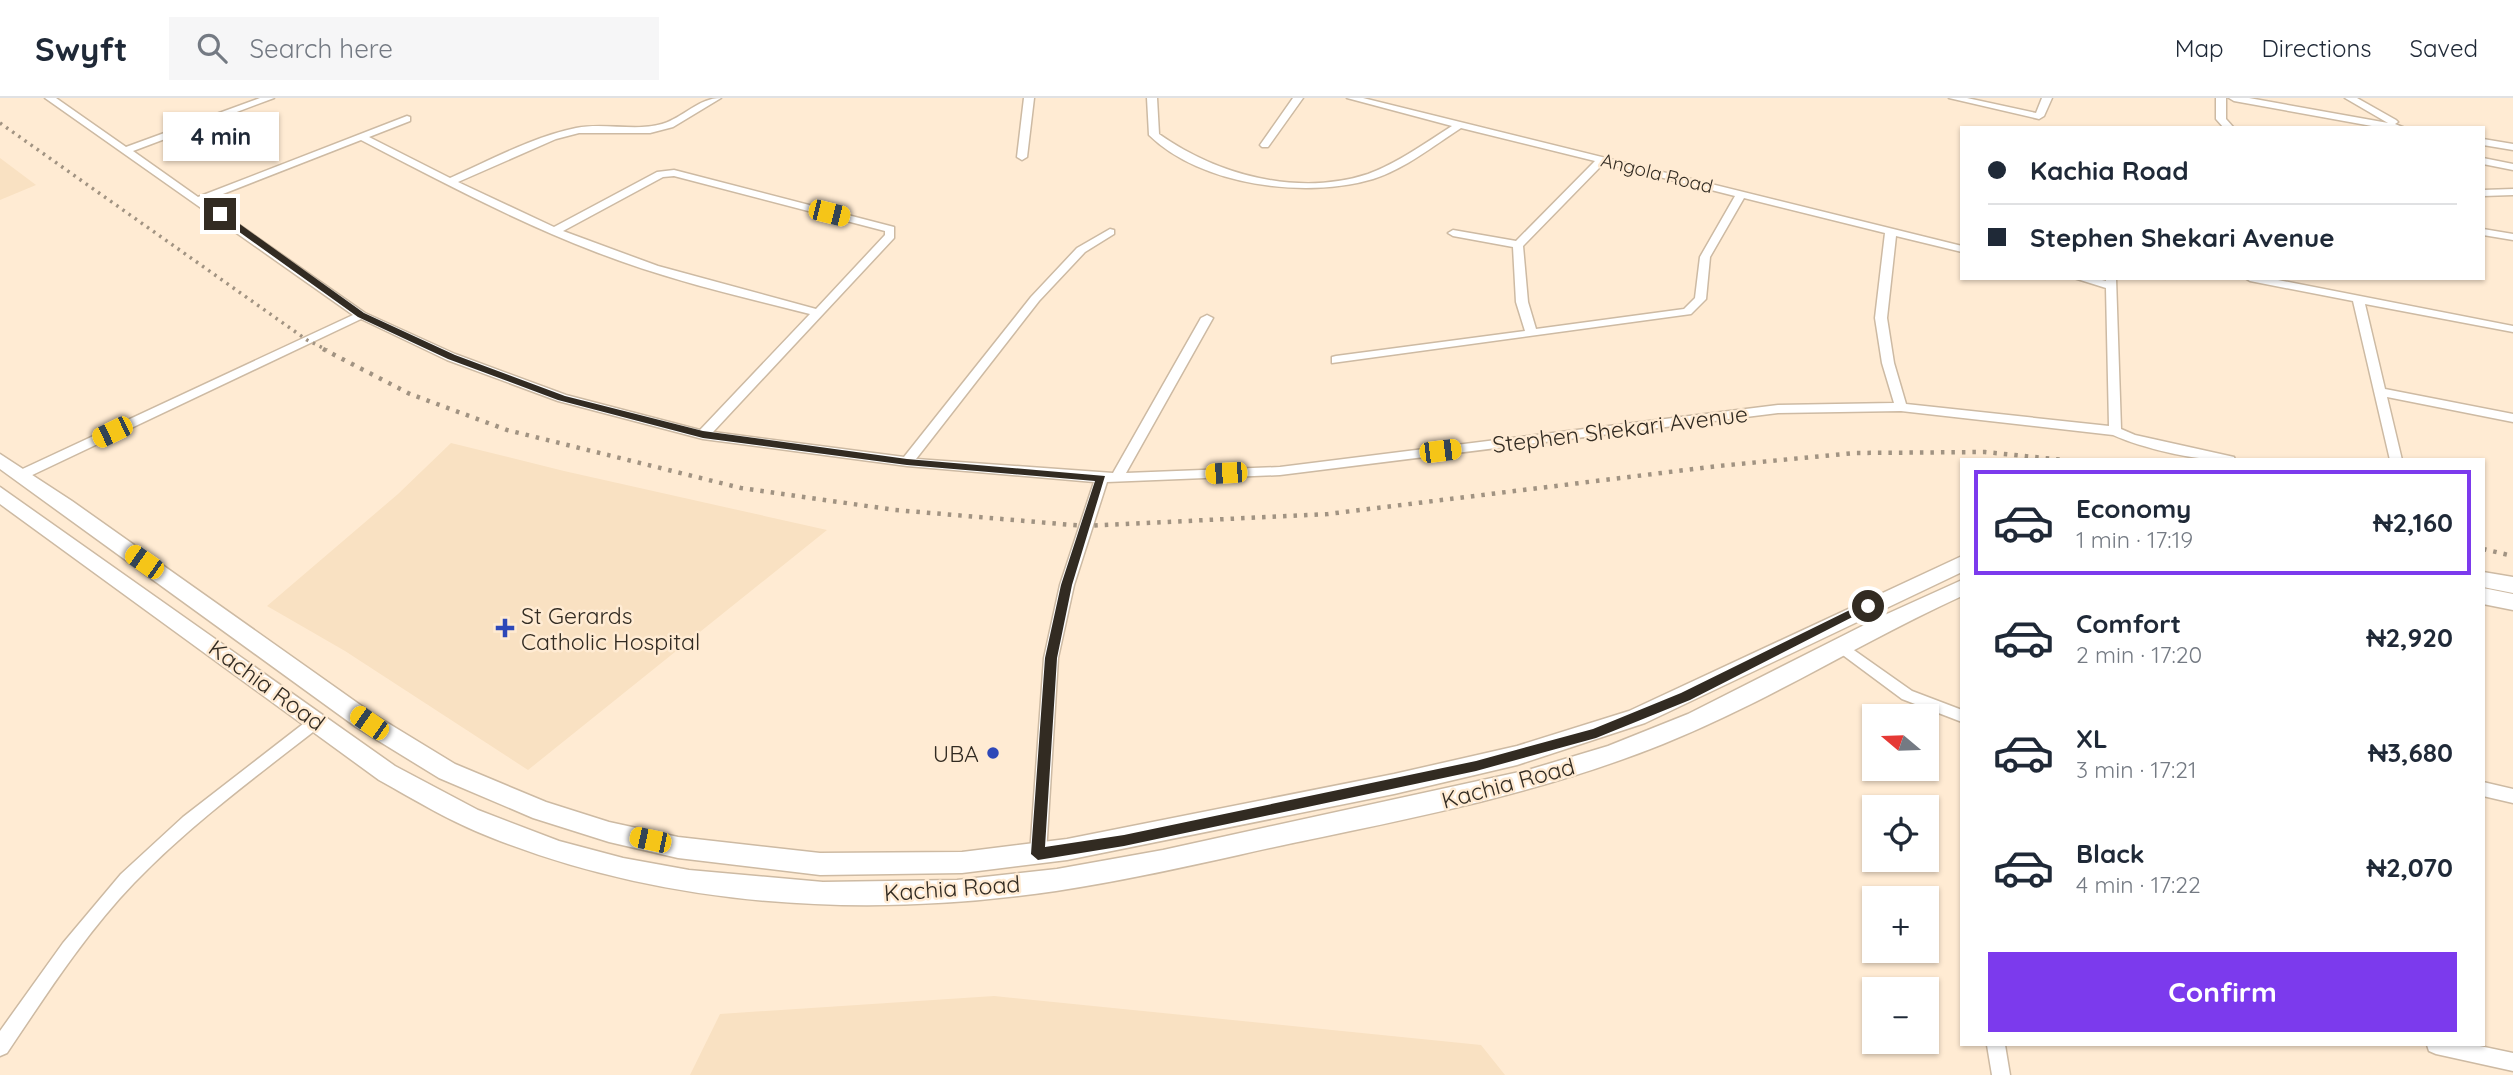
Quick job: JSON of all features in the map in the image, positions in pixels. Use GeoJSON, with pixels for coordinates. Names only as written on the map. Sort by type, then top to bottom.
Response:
{"type":"FeatureCollection","features":[{"type":"Feature","properties":{"kind":"main road","name":"Kachia Road"},"geometry":{"type":"LineString","coordinates":[[0,460],[387,736],[473,784],[526,806],[604,831],[744,858],[903,866],[1038,854],[1124,840],[1462,769],[1596,733],[1685,697],[1917,581],[1960,564]]}},
{"type":"Feature","properties":{"kind":"main road","name":"Kachia Road"},"geometry":{"type":"LineString","coordinates":[[0,494],[387,773],[446,806],[500,831],[582,857],[656,874],[728,885],[895,895],[1023,885],[1132,866],[1488,791],[1565,769],[1655,738],[1960,588]]}},
{"type":"Feature","properties":{"kind":"main road"},"geometry":{"type":"LineString","coordinates":[[2485,579],[2513,585]]}},
{"type":"Feature","properties":{"kind":"main road"},"geometry":{"type":"LineString","coordinates":[[2485,596],[2513,602]]}},
{"type":"Feature","properties":{"kind":"street","name":"Stephen Shekari Avenue"},"geometry":{"type":"LineString","coordinates":[[50,98],[124,151],[200,200],[361,315],[451,357],[562,398],[703,435],[907,462],[1117,478],[1280,471],[1778,409],[1901,407],[2115,431],[2131,438],[2220,458]]}},
{"type":"Feature","properties":{"kind":"street"},"geometry":{"type":"LineString","coordinates":[[124,151],[269,98]]}},
{"type":"Feature","properties":{"kind":"street"},"geometry":{"type":"LineString","coordinates":[[449,182],[553,137],[579,130],[650,130],[670,125],[716,98]]}},
{"type":"Feature","properties":{"kind":"street"},"geometry":{"type":"LineString","coordinates":[[1021,157],[1029,98]]}},
{"type":"Feature","properties":{"kind":"street"},"geometry":{"type":"LineString","coordinates":[[1152,98],[1154,135],[1174,152],[1228,174],[1281,183],[1356,180],[1373,175],[1415,154],[1459,125]]}},
{"type":"Feature","properties":{"kind":"street"},"geometry":{"type":"LineString","coordinates":[[1265,145],[1298,98]]}},
{"type":"Feature","properties":{"kind":"street","name":"Angola Road"},"geometry":{"type":"LineString","coordinates":[[1356,98],[1960,248]]}},
{"type":"Feature","properties":{"kind":"street"},"geometry":{"type":"LineString","coordinates":[[1954,98],[2039,116],[2047,98]]}},
{"type":"Feature","properties":{"kind":"street"},"geometry":{"type":"LineString","coordinates":[[2221,98],[2221,119],[2227,126]]}},
{"type":"Feature","properties":{"kind":"street"},"geometry":{"type":"LineString","coordinates":[[2234,98],[2390,126]]}},
{"type":"Feature","properties":{"kind":"street"},"geometry":{"type":"LineString","coordinates":[[2350,98],[2398,126]]}},
{"type":"Feature","properties":{"kind":"street"},"geometry":{"type":"LineString","coordinates":[[200,200],[407,119]]}},
{"type":"Feature","properties":{"kind":"street"},"geometry":{"type":"LineString","coordinates":[[364,138],[449,182],[603,251],[725,289],[820,313]]}},
{"type":"Feature","properties":{"kind":"street"},"geometry":{"type":"LineString","coordinates":[[2485,142],[2513,147]]}},
{"type":"Feature","properties":{"kind":"street"},"geometry":{"type":"LineString","coordinates":[[1531,332],[1522,302],[1518,245],[1602,160]]}},
{"type":"Feature","properties":{"kind":"street"},"geometry":{"type":"LineString","coordinates":[[2485,162],[2513,167]]}},
{"type":"Feature","properties":{"kind":"street"},"geometry":{"type":"LineString","coordinates":[[554,231],[661,174],[674,173],[890,229],[890,236],[703,435]]}},
{"type":"Feature","properties":{"kind":"street"},"geometry":{"type":"LineString","coordinates":[[2485,193],[2513,192]]}},
{"type":"Feature","properties":{"kind":"street"},"geometry":{"type":"LineString","coordinates":[[1336,360],[1687,312],[1700,299],[1705,257],[1742,193]]}},
{"type":"Feature","properties":{"kind":"street"},"geometry":{"type":"LineString","coordinates":[[1891,231],[1881,318],[1888,363],[1901,407]]}},
{"type":"Feature","properties":{"kind":"street"},"geometry":{"type":"LineString","coordinates":[[907,462],[1035,299],[1081,250],[1110,232]]}},
{"type":"Feature","properties":{"kind":"street"},"geometry":{"type":"LineString","coordinates":[[2485,232],[2513,237]]}},
{"type":"Feature","properties":{"kind":"street"},"geometry":{"type":"LineString","coordinates":[[1452,233],[1518,245]]}},
{"type":"Feature","properties":{"kind":"street"},"geometry":{"type":"LineString","coordinates":[[2260,280],[2513,329]]}},
{"type":"Feature","properties":{"kind":"street"},"geometry":{"type":"LineString","coordinates":[[2112,282],[2115,431]]}},
{"type":"Feature","properties":{"kind":"street"},"geometry":{"type":"LineString","coordinates":[[2357,299],[2396,458]]}},
{"type":"Feature","properties":{"kind":"street"},"geometry":{"type":"LineString","coordinates":[[21,475],[361,315]]}},
{"type":"Feature","properties":{"kind":"street"},"geometry":{"type":"LineString","coordinates":[[1117,478],[1207,318]]}},
{"type":"Feature","properties":{"kind":"street"},"geometry":{"type":"LineString","coordinates":[[2380,392],[2513,418]]}},
{"type":"Feature","properties":{"kind":"street"},"geometry":{"type":"LineString","coordinates":[[1038,854],[1051,658],[1067,585],[1101,478]]}},
{"type":"Feature","properties":{"kind":"street"},"geometry":{"type":"LineString","coordinates":[[1841,646],[1907,695],[1960,715]]}},
{"type":"Feature","properties":{"kind":"street"},"geometry":{"type":"LineString","coordinates":[[0,1047],[64,955],[147,859],[208,806],[317,721]]}},
{"type":"Feature","properties":{"kind":"street"},"geometry":{"type":"LineString","coordinates":[[2485,789],[2513,796]]}},
{"type":"Feature","properties":{"kind":"street"},"geometry":{"type":"LineString","coordinates":[[1996,1046],[2001,1075]]}},
{"type":"Feature","properties":{"kind":"street"},"geometry":{"type":"LineString","coordinates":[[2441,1046],[2513,1062]]}},
{"type":"Feature","properties":{"kind":"shaded area"},"geometry":{"type":"Polygon","coordinates":[[[0,158],[36,185],[0,200],[0,158]]]}},
{"type":"Feature","properties":{"kind":"shaded area","name":"St Gerards Catholic Hospital"},"geometry":{"type":"Polygon","coordinates":[[[451,443],[827,530],[528,770],[345,651],[267,606],[398,494],[451,443]]]}},
{"type":"Feature","properties":{"kind":"shaded area"},"geometry":{"type":"Polygon","coordinates":[[[994,996],[1481,1045],[1505,1075],[690,1075],[720,1014],[994,996]]]}},
{"type":"Feature","properties":{"kind":"railway"},"geometry":{"type":"LineString","coordinates":[[0,123],[307,340],[327,350]]}},
{"type":"Feature","properties":{"kind":"railway"},"geometry":{"type":"LineString","coordinates":[[323,349],[410,394],[507,430],[741,488],[895,510],[1085,526],[1328,514],[1718,466],[1854,453],[1985,452],[2044,458]]}},
{"type":"Feature","properties":{"kind":"railway"},"geometry":{"type":"LineString","coordinates":[[2485,549],[2513,556]]}},
{"type":"Feature","properties":{"kind":"place","name":"St Gerards Catholic Hospital"},"geometry":{"type":"Point","coordinates":[505,628]}},
{"type":"Feature","properties":{"kind":"place","name":"UBA"},"geometry":{"type":"Point","coordinates":[993,753]}},
{"type":"Feature","properties":{"kind":"route"},"geometry":{"type":"LineString","coordinates":[[220,214],[361,315],[451,357],[562,398],[703,435],[907,462],[1101,478],[1067,585],[1051,658],[1038,854],[1124,840],[1476,766],[1596,733],[1685,697],[1868,606]]}}]}
